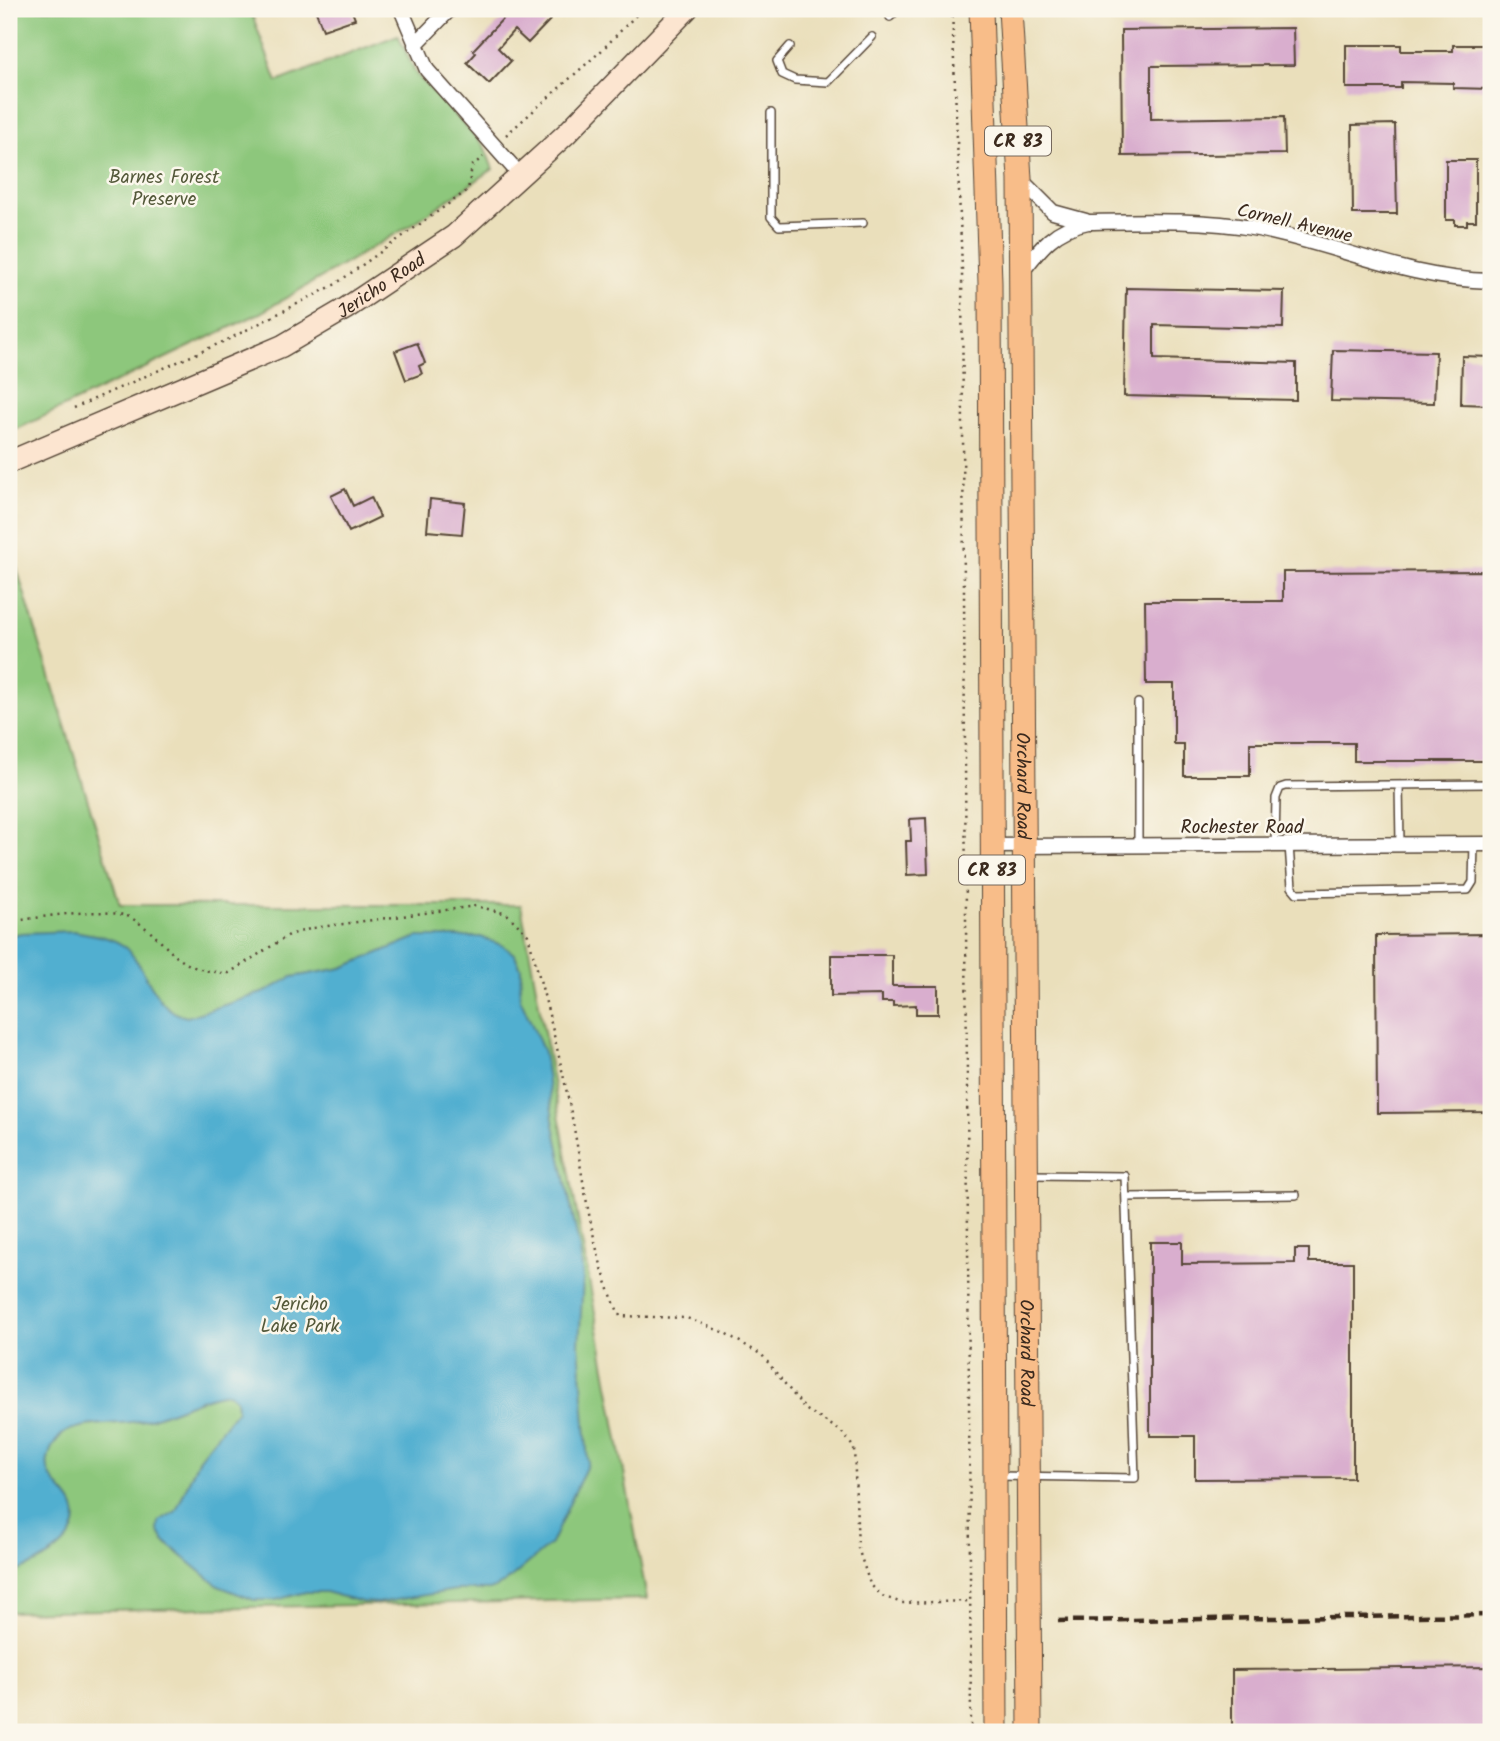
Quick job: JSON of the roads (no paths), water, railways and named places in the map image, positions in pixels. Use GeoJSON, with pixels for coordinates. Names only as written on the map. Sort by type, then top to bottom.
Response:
{"type":"FeatureCollection","features":[{"type":"Feature","properties":{"kind":"main road","name":"Jericho Road"},"geometry":{"type":"LineString","coordinates":[[9,462],[282,346],[345,309],[454,236],[521,176],[687,9]]}},
{"type":"Feature","properties":{"kind":"main road","name":"Orchard Road"},"geometry":{"type":"LineString","coordinates":[[981,9],[990,296],[996,1732]]}},
{"type":"Feature","properties":{"kind":"main road","name":"Orchard Road"},"geometry":{"type":"LineString","coordinates":[[1010,9],[1020,179],[1030,1732]]}},
{"type":"Feature","properties":{"kind":"street"},"geometry":{"type":"LineString","coordinates":[[401,9],[427,70],[521,176]]}},
{"type":"Feature","properties":{"kind":"street"},"geometry":{"type":"LineString","coordinates":[[415,45],[450,9]]}},
{"type":"Feature","properties":{"kind":"street","name":"Cornell Avenue"},"geometry":{"type":"LineString","coordinates":[[1020,179],[1053,212],[1088,222],[1189,221],[1258,229],[1424,275],[1491,281]]}},
{"type":"Feature","properties":{"kind":"street","name":"Cornell Avenue"},"geometry":{"type":"LineString","coordinates":[[1021,274],[1057,232],[1088,222]]}},
{"type":"Feature","properties":{"kind":"street","name":"Rochester Road"},"geometry":{"type":"LineString","coordinates":[[992,846],[1491,844]]}},
{"type":"Feature","properties":{"kind":"lane"},"geometry":{"type":"LineString","coordinates":[[890,18],[898,9]]}},
{"type":"Feature","properties":{"kind":"lane"},"geometry":{"type":"LineString","coordinates":[[790,46],[777,61],[782,75],[795,80],[828,82],[872,37]]}},
{"type":"Feature","properties":{"kind":"lane"},"geometry":{"type":"LineString","coordinates":[[771,113],[771,218],[779,226],[863,223]]}},
{"type":"Feature","properties":{"kind":"lane"},"geometry":{"type":"LineString","coordinates":[[1138,703],[1138,845]]}},
{"type":"Feature","properties":{"kind":"lane"},"geometry":{"type":"LineString","coordinates":[[1474,844],[1473,882],[1468,890],[1297,893],[1291,882],[1282,845],[1276,797],[1280,788],[1491,784]]}},
{"type":"Feature","properties":{"kind":"lane"},"geometry":{"type":"LineString","coordinates":[[1399,785],[1400,844]]}},
{"type":"Feature","properties":{"kind":"lane"},"geometry":{"type":"LineString","coordinates":[[996,1475],[1135,1478],[1125,1177],[1028,1175]]}},
{"type":"Feature","properties":{"kind":"lane"},"geometry":{"type":"LineString","coordinates":[[1126,1197],[1296,1195]]}},
{"type":"Feature","properties":{"kind":"water","name":"Jericho Lake Park"},"geometry":{"type":"Polygon","coordinates":[[[74,931],[105,937],[122,945],[131,954],[165,1006],[187,1017],[265,992],[292,977],[342,968],[417,937],[481,937],[504,946],[515,955],[521,968],[520,998],[544,1052],[553,1120],[580,1250],[583,1279],[579,1345],[588,1463],[551,1544],[505,1583],[490,1590],[456,1590],[378,1603],[362,1602],[325,1592],[306,1592],[276,1600],[254,1600],[218,1586],[164,1541],[158,1530],[159,1521],[176,1511],[199,1458],[237,1410],[236,1399],[229,1393],[149,1419],[89,1425],[62,1435],[51,1450],[48,1466],[51,1478],[72,1504],[76,1517],[74,1529],[57,1550],[32,1565],[9,1574],[9,936],[74,931]]]}},
{"type":"Feature","properties":{"kind":"railway"},"geometry":{"type":"LineString","coordinates":[[1058,1621],[1491,1615]]}},
{"type":"Feature","properties":{"kind":"park label","name":"Barnes Forest Preserve"},"geometry":{"type":"Point","coordinates":[164,187]}}]}
